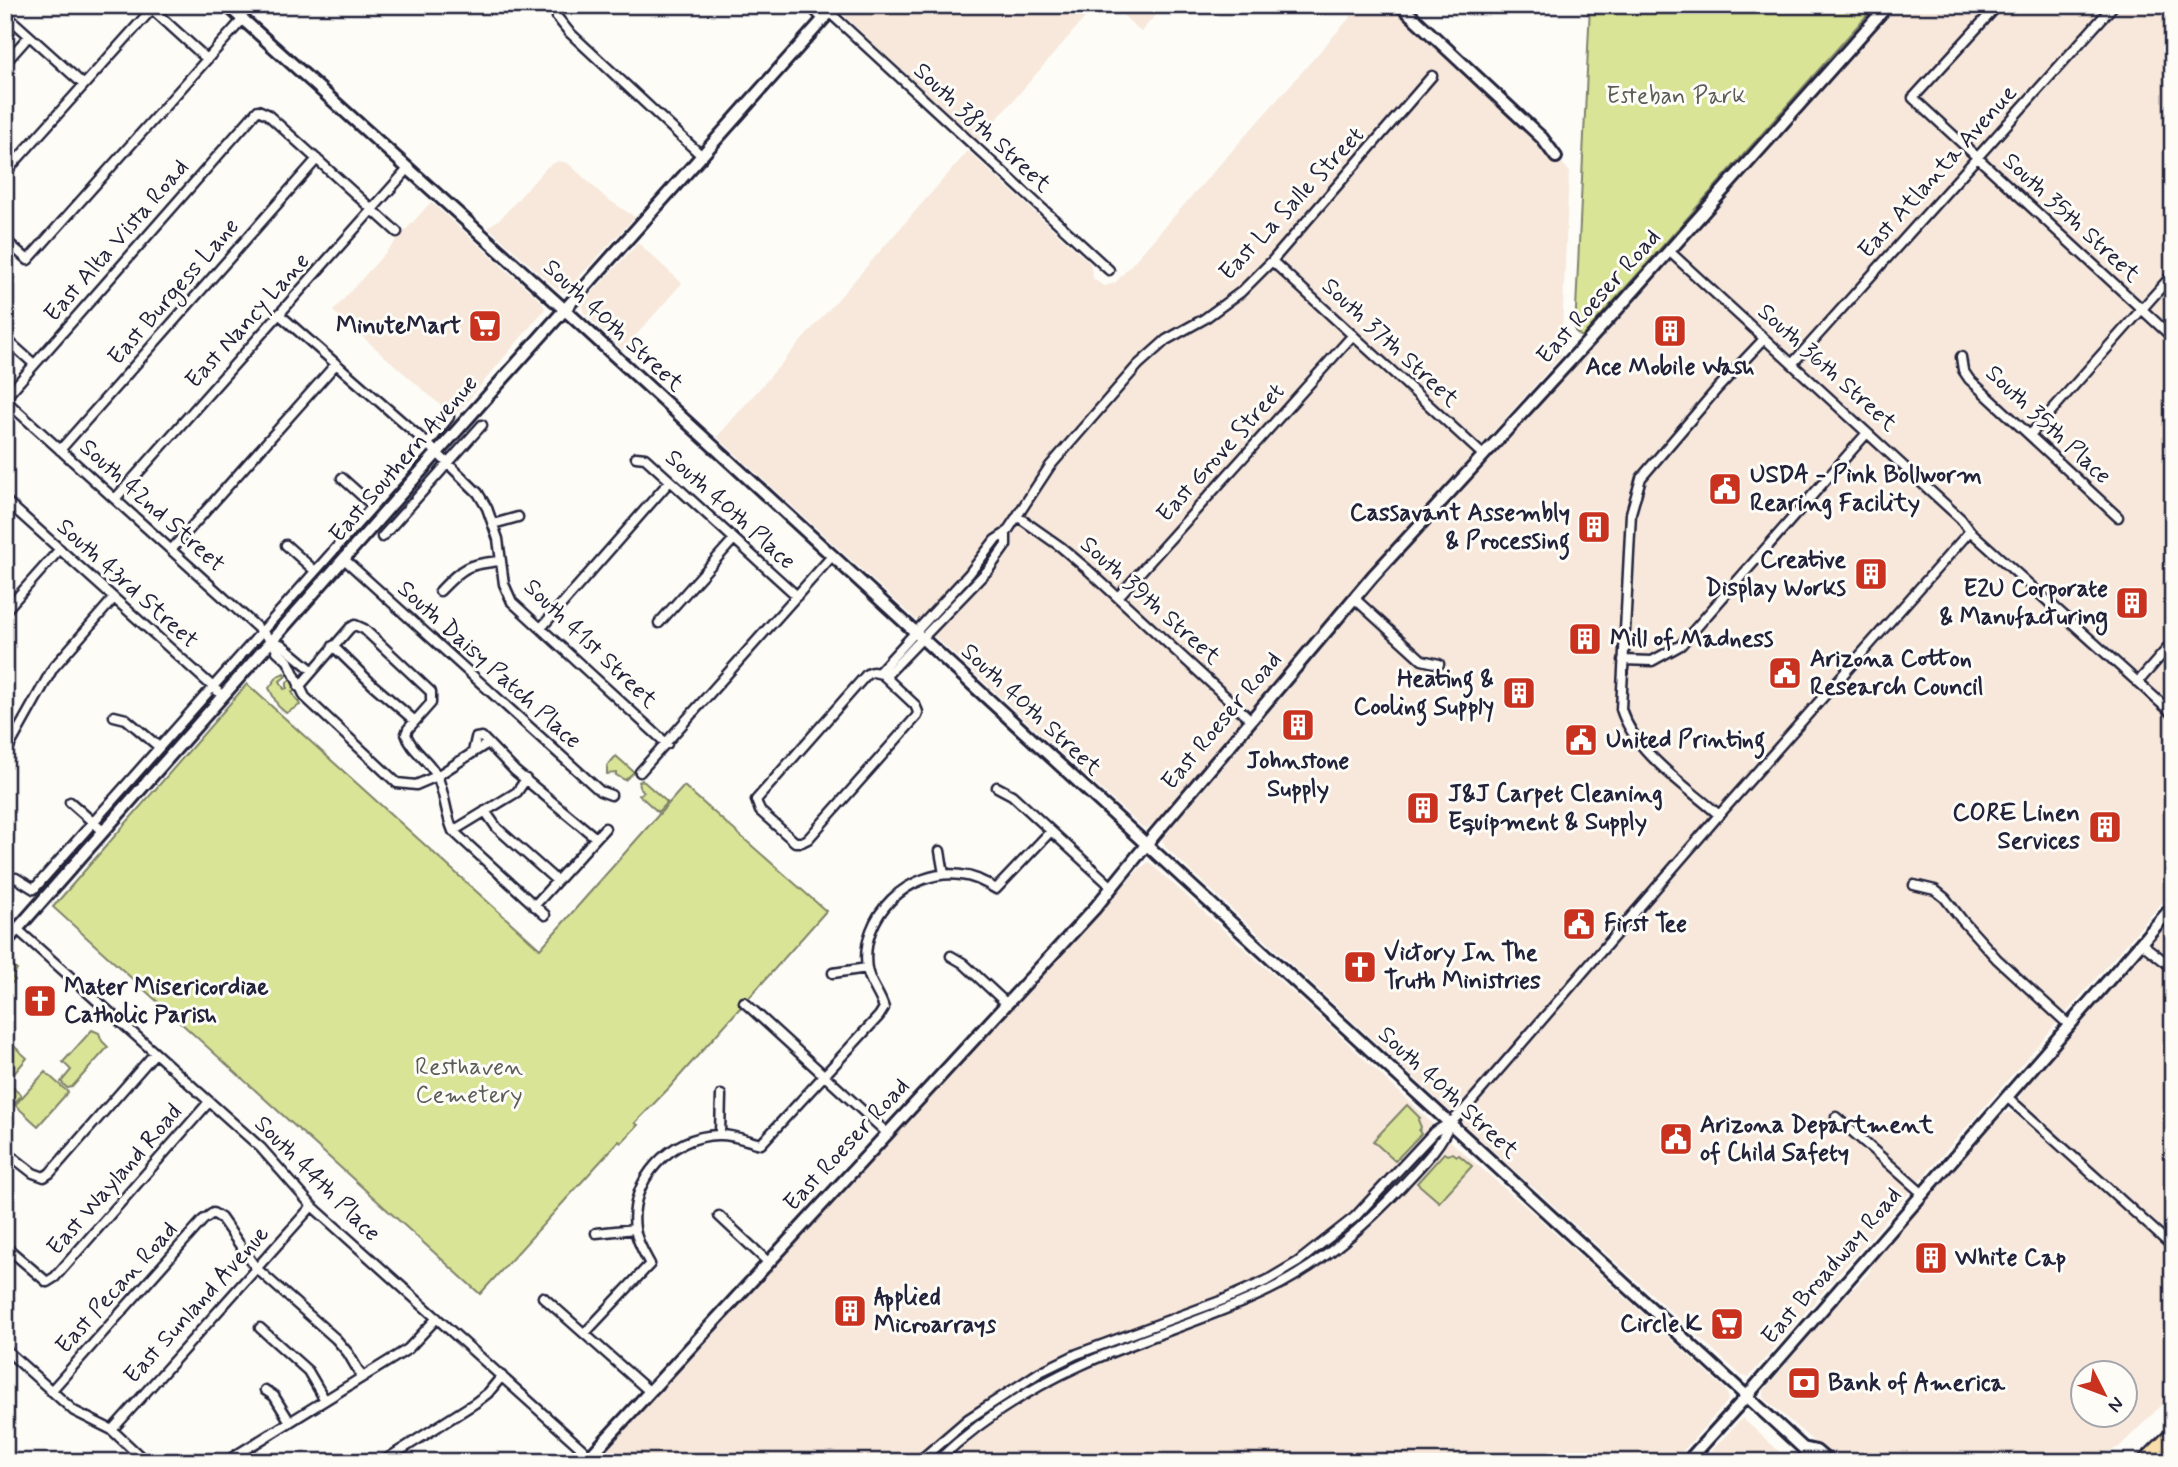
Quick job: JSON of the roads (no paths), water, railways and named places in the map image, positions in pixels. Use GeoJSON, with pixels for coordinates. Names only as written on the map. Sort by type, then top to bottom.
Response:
{"type":"FeatureCollection","features":[{"type":"Feature","properties":{"kind":"highway"},"geometry":{"type":"LineString","coordinates":[[2145,1462],[2173,1434]]}},
{"type":"Feature","properties":{"kind":"main road","name":"South 40th Street"},"geometry":{"type":"LineString","coordinates":[[227,5],[833,555],[1802,1448],[1810,1462]]}},
{"type":"Feature","properties":{"kind":"main road"},"geometry":{"type":"LineString","coordinates":[[1400,5],[1542,138],[1556,157]]}},
{"type":"Feature","properties":{"kind":"main road","name":"East Roeser Road"},"geometry":{"type":"LineString","coordinates":[[588,1459],[1112,887],[1354,598],[1482,454],[1589,341],[1888,5]]}},
{"type":"Feature","properties":{"kind":"main road","name":"East Southern Avenue"},"geometry":{"type":"LineString","coordinates":[[5,943],[830,12]]}},
{"type":"Feature","properties":{"kind":"main road","name":"East Broadway Road"},"geometry":{"type":"LineString","coordinates":[[1687,1462],[1746,1398],[2173,906]]}},
{"type":"Feature","properties":{"kind":"main road","name":"South 40th Street"},"geometry":{"type":"LineString","coordinates":[[1802,1448],[1816,1451],[1829,1462]]}},
{"type":"Feature","properties":{"kind":"street","name":"South 38th Street"},"geometry":{"type":"LineString","coordinates":[[809,5],[830,12],[1109,270]]}},
{"type":"Feature","properties":{"kind":"street","name":"South 35th Street"},"geometry":{"type":"LineString","coordinates":[[1998,5],[1913,98],[2173,338]]}},
{"type":"Feature","properties":{"kind":"street","name":"East Atlanta Avenue"},"geometry":{"type":"LineString","coordinates":[[1792,364],[2114,5]]}},
{"type":"Feature","properties":{"kind":"street"},"geometry":{"type":"LineString","coordinates":[[5,173],[152,9],[207,59]]}},
{"type":"Feature","properties":{"kind":"street"},"geometry":{"type":"LineString","coordinates":[[5,14],[84,85]]}},
{"type":"Feature","properties":{"kind":"street"},"geometry":{"type":"LineString","coordinates":[[557,17],[569,32],[702,156]]}},
{"type":"Feature","properties":{"kind":"street"},"geometry":{"type":"LineString","coordinates":[[5,240],[28,260],[243,19]]}},
{"type":"Feature","properties":{"kind":"street"},"geometry":{"type":"LineString","coordinates":[[5,63],[29,36]]}},
{"type":"Feature","properties":{"kind":"street","name":"East La Salle Street"},"geometry":{"type":"LineString","coordinates":[[879,673],[915,705],[917,716],[808,839],[795,842],[760,811],[756,800],[867,674],[879,673],[894,661],[989,569],[1006,545],[1006,533],[1050,466],[1138,365],[1166,341],[1204,319],[1241,292],[1272,261],[1432,76]]}},
{"type":"Feature","properties":{"kind":"street","name":"East Alta Vista Road"},"geometry":{"type":"LineString","coordinates":[[5,399],[258,110],[267,114],[317,159]]}},
{"type":"Feature","properties":{"kind":"street"},"geometry":{"type":"LineString","coordinates":[[317,159],[397,232]]}},
{"type":"Feature","properties":{"kind":"street","name":"East Burgess Lane"},"geometry":{"type":"LineString","coordinates":[[60,450],[317,159]]}},
{"type":"Feature","properties":{"kind":"street","name":"East Nancy Lane"},"geometry":{"type":"LineString","coordinates":[[115,499],[408,169]]}},
{"type":"Feature","properties":{"kind":"street","name":"South 36th Street"},"geometry":{"type":"LineString","coordinates":[[1669,251],[1961,519],[1970,531],[2173,714]]}},
{"type":"Feature","properties":{"kind":"street","name":"South 37th Street"},"geometry":{"type":"LineString","coordinates":[[1272,261],[1482,454]]}},
{"type":"Feature","properties":{"kind":"street"},"geometry":{"type":"LineString","coordinates":[[2030,435],[2173,274]]}},
{"type":"Feature","properties":{"kind":"street","name":"South 41st Street"},"geometry":{"type":"LineString","coordinates":[[280,315],[428,444],[478,493],[498,539],[508,596],[667,744]]}},
{"type":"Feature","properties":{"kind":"street","name":"East Grove Street"},"geometry":{"type":"LineString","coordinates":[[1118,597],[1353,335]]}},
{"type":"Feature","properties":{"kind":"street"},"geometry":{"type":"LineString","coordinates":[[5,338],[34,364]]}},
{"type":"Feature","properties":{"kind":"street"},"geometry":{"type":"LineString","coordinates":[[1719,815],[1651,756],[1626,725],[1621,709],[1631,513],[1641,478],[1764,339]]}},
{"type":"Feature","properties":{"kind":"street","name":"South 35th Place"},"geometry":{"type":"LineString","coordinates":[[1961,357],[1962,370],[1969,379],[2118,517]]}},
{"type":"Feature","properties":{"kind":"street"},"geometry":{"type":"LineString","coordinates":[[172,550],[336,364]]}},
{"type":"Feature","properties":{"kind":"street","name":"South 42nd Street"},"geometry":{"type":"LineString","coordinates":[[5,399],[272,641],[282,645],[309,673]]}},
{"type":"Feature","properties":{"kind":"street","name":"East Southern Avenue"},"geometry":{"type":"LineString","coordinates":[[16,878],[34,889],[449,417]]}},
{"type":"Feature","properties":{"kind":"street","name":"East Southern Avenue"},"geometry":{"type":"LineString","coordinates":[[383,537],[482,425]]}},
{"type":"Feature","properties":{"kind":"street"},"geometry":{"type":"LineString","coordinates":[[1623,660],[1652,661],[1681,645],[1867,433]]}},
{"type":"Feature","properties":{"kind":"street","name":"South 40th Place"},"geometry":{"type":"LineString","coordinates":[[636,457],[645,458],[797,596]]}},
{"type":"Feature","properties":{"kind":"street"},"geometry":{"type":"LineString","coordinates":[[342,478],[373,506]]}},
{"type":"Feature","properties":{"kind":"street"},"geometry":{"type":"LineString","coordinates":[[541,628],[670,481]]}},
{"type":"Feature","properties":{"kind":"street","name":"South 43rd Street"},"geometry":{"type":"LineString","coordinates":[[6,502],[223,696]]}},
{"type":"Feature","properties":{"kind":"street","name":"South 39th Street"},"geometry":{"type":"LineString","coordinates":[[1017,516],[1061,547],[1251,720]]}},
{"type":"Feature","properties":{"kind":"street"},"geometry":{"type":"LineString","coordinates":[[493,524],[518,517]]}},
{"type":"Feature","properties":{"kind":"street"},"geometry":{"type":"LineString","coordinates":[[918,1462],[968,1419],[1040,1372],[1087,1350],[1223,1300],[1266,1281],[1298,1262],[1355,1217],[1434,1132],[1450,1123],[1970,531]]}},
{"type":"Feature","properties":{"kind":"street"},"geometry":{"type":"LineString","coordinates":[[659,623],[734,539]]}},
{"type":"Feature","properties":{"kind":"street"},"geometry":{"type":"LineString","coordinates":[[286,545],[316,571]]}},
{"type":"Feature","properties":{"kind":"street"},"geometry":{"type":"LineString","coordinates":[[5,611],[60,549]]}},
{"type":"Feature","properties":{"kind":"street"},"geometry":{"type":"LineString","coordinates":[[640,772],[833,555]]}},
{"type":"Feature","properties":{"kind":"street","name":"South Daisy Patch Place"},"geometry":{"type":"LineString","coordinates":[[344,559],[600,791],[611,795]]}},
{"type":"Feature","properties":{"kind":"street"},"geometry":{"type":"LineString","coordinates":[[440,592],[467,566],[501,561]]}},
{"type":"Feature","properties":{"kind":"street"},"geometry":{"type":"LineString","coordinates":[[5,754],[52,668],[114,598]]}},
{"type":"Feature","properties":{"kind":"street"},"geometry":{"type":"LineString","coordinates":[[1354,598],[1422,660],[1439,664]]}},
{"type":"Feature","properties":{"kind":"street"},"geometry":{"type":"LineString","coordinates":[[299,687],[333,646],[355,625],[364,629],[429,690],[432,699],[406,734],[410,744],[437,776],[453,831],[545,915]]}},
{"type":"Feature","properties":{"kind":"street","name":"South 42nd Street"},"geometry":{"type":"LineString","coordinates":[[272,641],[277,651],[288,661],[309,673]]}},
{"type":"Feature","properties":{"kind":"street"},"geometry":{"type":"LineString","coordinates":[[2138,682],[2173,642]]}},
{"type":"Feature","properties":{"kind":"street"},"geometry":{"type":"LineString","coordinates":[[333,646],[415,721]]}},
{"type":"Feature","properties":{"kind":"street","name":"South 42nd Street"},"geometry":{"type":"LineString","coordinates":[[288,661],[307,700],[397,783],[416,785],[437,776]]}},
{"type":"Feature","properties":{"kind":"street"},"geometry":{"type":"LineString","coordinates":[[114,716],[126,719],[159,747]]}},
{"type":"Feature","properties":{"kind":"street"},"geometry":{"type":"LineString","coordinates":[[473,752],[476,738],[480,737],[515,771],[596,838]]}},
{"type":"Feature","properties":{"kind":"street"},"geometry":{"type":"LineString","coordinates":[[437,776],[488,743]]}},
{"type":"Feature","properties":{"kind":"street"},"geometry":{"type":"LineString","coordinates":[[453,831],[517,792],[527,779]]}},
{"type":"Feature","properties":{"kind":"street"},"geometry":{"type":"LineString","coordinates":[[997,787],[1012,796],[1112,887]]}},
{"type":"Feature","properties":{"kind":"street"},"geometry":{"type":"LineString","coordinates":[[70,802],[103,831]]}},
{"type":"Feature","properties":{"kind":"street"},"geometry":{"type":"LineString","coordinates":[[485,811],[497,828],[557,881]]}},
{"type":"Feature","properties":{"kind":"street"},"geometry":{"type":"LineString","coordinates":[[534,906],[605,828]]}},
{"type":"Feature","properties":{"kind":"street"},"geometry":{"type":"LineString","coordinates":[[585,1333],[650,1264],[635,1229],[635,1209],[640,1188],[653,1165],[674,1147],[699,1137],[720,1134],[761,1144],[879,1016],[884,1008],[873,988],[867,968],[868,944],[876,918],[896,894],[922,879],[944,874],[978,878],[996,889],[1051,831]]}},
{"type":"Feature","properties":{"kind":"street"},"geometry":{"type":"LineString","coordinates":[[940,851],[944,874]]}},
{"type":"Feature","properties":{"kind":"street"},"geometry":{"type":"LineString","coordinates":[[1914,885],[1935,890],[1945,898],[1997,959],[2069,1025]]}},
{"type":"Feature","properties":{"kind":"street","name":"South 44th Place"},"geometry":{"type":"LineString","coordinates":[[17,929],[261,1149],[312,1206],[502,1376],[588,1459]]}},
{"type":"Feature","properties":{"kind":"street"},"geometry":{"type":"LineString","coordinates":[[2140,943],[2173,968]]}},
{"type":"Feature","properties":{"kind":"street"},"geometry":{"type":"LineString","coordinates":[[951,956],[963,963],[1007,1004]]}},
{"type":"Feature","properties":{"kind":"street"},"geometry":{"type":"LineString","coordinates":[[833,973],[867,968]]}},
{"type":"Feature","properties":{"kind":"street"},"geometry":{"type":"LineString","coordinates":[[744,1002],[887,1133]]}},
{"type":"Feature","properties":{"kind":"street"},"geometry":{"type":"LineString","coordinates":[[5,1151],[33,1173],[44,1177],[155,1053]]}},
{"type":"Feature","properties":{"kind":"street"},"geometry":{"type":"LineString","coordinates":[[720,1134],[721,1095]]}},
{"type":"Feature","properties":{"kind":"street"},"geometry":{"type":"LineString","coordinates":[[2007,1097],[2173,1247]]}},
{"type":"Feature","properties":{"kind":"street","name":"East Wayland Road"},"geometry":{"type":"LineString","coordinates":[[5,1246],[47,1282],[209,1102]]}},
{"type":"Feature","properties":{"kind":"street"},"geometry":{"type":"LineString","coordinates":[[1836,1117],[1923,1194]]}},
{"type":"Feature","properties":{"kind":"street"},"geometry":{"type":"LineString","coordinates":[[936,1462],[987,1419],[1047,1382],[1093,1360],[1271,1290],[1308,1268],[1344,1241],[1394,1195],[1443,1141],[1450,1123]]}},
{"type":"Feature","properties":{"kind":"street","name":"East Sunland Avenue"},"geometry":{"type":"LineString","coordinates":[[112,1430],[312,1206]]}},
{"type":"Feature","properties":{"kind":"street","name":"East Pecan Road"},"geometry":{"type":"LineString","coordinates":[[51,1391],[203,1220],[213,1213],[221,1218],[256,1268]]}},
{"type":"Feature","properties":{"kind":"street"},"geometry":{"type":"LineString","coordinates":[[719,1216],[768,1262]]}},
{"type":"Feature","properties":{"kind":"street"},"geometry":{"type":"LineString","coordinates":[[596,1233],[635,1229]]}},
{"type":"Feature","properties":{"kind":"street"},"geometry":{"type":"LineString","coordinates":[[256,1268],[336,1339],[362,1377]]}},
{"type":"Feature","properties":{"kind":"street"},"geometry":{"type":"LineString","coordinates":[[543,1297],[649,1391]]}},
{"type":"Feature","properties":{"kind":"street"},"geometry":{"type":"LineString","coordinates":[[225,1462],[408,1349],[437,1318]]}},
{"type":"Feature","properties":{"kind":"street"},"geometry":{"type":"LineString","coordinates":[[260,1328],[308,1371],[325,1400]]}},
{"type":"Feature","properties":{"kind":"street"},"geometry":{"type":"LineString","coordinates":[[5,1349],[74,1411],[112,1430],[146,1462]]}},
{"type":"Feature","properties":{"kind":"street"},"geometry":{"type":"LineString","coordinates":[[387,1460],[475,1403],[488,1393],[502,1376]]}},
{"type":"Feature","properties":{"kind":"street"},"geometry":{"type":"LineString","coordinates":[[265,1390],[274,1396],[290,1422]]}},
{"type":"Feature","properties":{"kind":"place","name":"MinuteMart"},"geometry":{"type":"Point","coordinates":[485,326]}},
{"type":"Feature","properties":{"kind":"place","name":"Ace Mobile Wash"},"geometry":{"type":"Point","coordinates":[1670,331]}},
{"type":"Feature","properties":{"kind":"place","name":"USDA - Pink Bollworm Rearing Facility"},"geometry":{"type":"Point","coordinates":[1725,489]}},
{"type":"Feature","properties":{"kind":"place","name":"Cassavant Assembly & Processing"},"geometry":{"type":"Point","coordinates":[1594,527]}},
{"type":"Feature","properties":{"kind":"place","name":"Creative Display Works"},"geometry":{"type":"Point","coordinates":[1871,574]}},
{"type":"Feature","properties":{"kind":"place","name":"E2U Corporate & Manufacturing"},"geometry":{"type":"Point","coordinates":[2132,603]}},
{"type":"Feature","properties":{"kind":"place","name":"Mill of Madness"},"geometry":{"type":"Point","coordinates":[1585,639]}},
{"type":"Feature","properties":{"kind":"place","name":"Arizona Cotton Research Council"},"geometry":{"type":"Point","coordinates":[1785,673]}},
{"type":"Feature","properties":{"kind":"place","name":"Heating & Cooling Supply"},"geometry":{"type":"Point","coordinates":[1519,693]}},
{"type":"Feature","properties":{"kind":"place","name":"Johnstone Supply"},"geometry":{"type":"Point","coordinates":[1298,725]}},
{"type":"Feature","properties":{"kind":"place","name":"United Printing"},"geometry":{"type":"Point","coordinates":[1581,740]}},
{"type":"Feature","properties":{"kind":"place","name":"J&J Carpet Cleaning Equipment & Supply"},"geometry":{"type":"Point","coordinates":[1423,808]}},
{"type":"Feature","properties":{"kind":"place","name":"CORE Linen Services"},"geometry":{"type":"Point","coordinates":[2105,827]}},
{"type":"Feature","properties":{"kind":"place","name":"First Tee"},"geometry":{"type":"Point","coordinates":[1579,924]}},
{"type":"Feature","properties":{"kind":"place","name":"Victory In The Truth Ministries"},"geometry":{"type":"Point","coordinates":[1360,967]}},
{"type":"Feature","properties":{"kind":"place","name":"Mater Misericordiae Catholic Parish"},"geometry":{"type":"Point","coordinates":[40,1001]}},
{"type":"Feature","properties":{"kind":"place","name":"Arizona Department of Child Safety"},"geometry":{"type":"Point","coordinates":[1676,1139]}},
{"type":"Feature","properties":{"kind":"place","name":"White Cap"},"geometry":{"type":"Point","coordinates":[1931,1258]}},
{"type":"Feature","properties":{"kind":"place","name":"Applied Microarrays"},"geometry":{"type":"Point","coordinates":[850,1311]}},
{"type":"Feature","properties":{"kind":"place","name":"Circle K"},"geometry":{"type":"Point","coordinates":[1727,1324]}},
{"type":"Feature","properties":{"kind":"place","name":"Bank of America"},"geometry":{"type":"Point","coordinates":[1804,1383]}},
{"type":"Feature","properties":{"kind":"park label","name":"Esteban Park"},"geometry":{"type":"Point","coordinates":[1676,96]}},
{"type":"Feature","properties":{"kind":"park label","name":"Resthaven Cemetery"},"geometry":{"type":"Point","coordinates":[469,1081]}}]}
